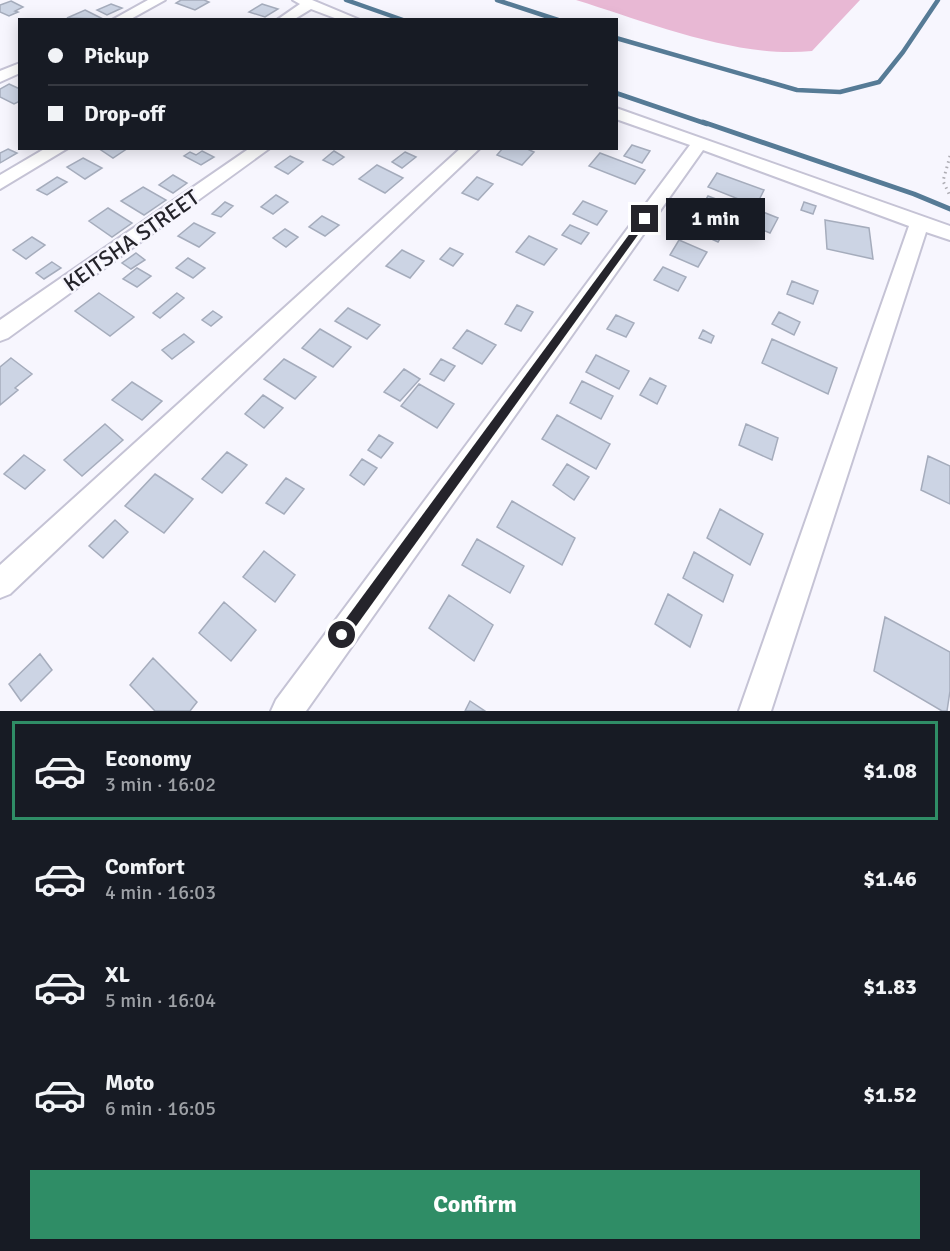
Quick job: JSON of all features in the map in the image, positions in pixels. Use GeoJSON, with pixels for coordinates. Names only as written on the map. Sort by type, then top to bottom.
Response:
{"type":"FeatureCollection","features":[{"type":"Feature","properties":{"kind":"street"},"geometry":{"type":"LineString","coordinates":[[122,18],[158,0]]}},
{"type":"Feature","properties":{"kind":"street"},"geometry":{"type":"LineString","coordinates":[[285,18],[305,2],[349,18]]}},
{"type":"Feature","properties":{"kind":"street"},"geometry":{"type":"LineString","coordinates":[[0,77],[18,68]]}},
{"type":"Feature","properties":{"kind":"street"},"geometry":{"type":"LineString","coordinates":[[618,114],[950,233]]}},
{"type":"Feature","properties":{"kind":"street"},"geometry":{"type":"LineString","coordinates":[[286,711],[700,143]]}},
{"type":"Feature","properties":{"kind":"street"},"geometry":{"type":"LineString","coordinates":[[0,183],[57,150]]}},
{"type":"Feature","properties":{"kind":"street","name":"KEITSHA STREET"},"geometry":{"type":"LineString","coordinates":[[0,332],[259,150]]}},
{"type":"Feature","properties":{"kind":"street"},"geometry":{"type":"LineString","coordinates":[[0,584],[470,150]]}},
{"type":"Feature","properties":{"kind":"street"},"geometry":{"type":"LineString","coordinates":[[755,711],[920,222]]}},
{"type":"Feature","properties":{"kind":"path"},"geometry":{"type":"LineString","coordinates":[[950,156],[945,167],[943,186],[950,196]]}},
{"type":"Feature","properties":{"kind":"shaded area"},"geometry":{"type":"Polygon","coordinates":[[[576,0],[860,0],[812,51],[784,52],[754,50],[693,37],[576,0]]]}},
{"type":"Feature","properties":{"kind":"building"},"geometry":{"type":"Polygon","coordinates":[[[181,0],[209,2],[195,10],[176,3],[181,0]]]}},
{"type":"Feature","properties":{"kind":"building"},"geometry":{"type":"Polygon","coordinates":[[[11,1],[23,7],[9,16],[0,12],[0,5],[11,1]]]}},
{"type":"Feature","properties":{"kind":"building"},"geometry":{"type":"Polygon","coordinates":[[[111,4],[122,8],[107,15],[97,10],[111,4]]]}},
{"type":"Feature","properties":{"kind":"building"},"geometry":{"type":"Polygon","coordinates":[[[262,4],[278,9],[265,17],[249,12],[262,4]]]}},
{"type":"Feature","properties":{"kind":"building"},"geometry":{"type":"Polygon","coordinates":[[[85,10],[101,18],[67,18],[85,10]]]}},
{"type":"Feature","properties":{"kind":"building"},"geometry":{"type":"Polygon","coordinates":[[[9,84],[18,88],[18,102],[14,104],[0,97],[0,89],[9,84]]]}},
{"type":"Feature","properties":{"kind":"building"},"geometry":{"type":"Polygon","coordinates":[[[632,145],[650,151],[642,163],[624,156],[632,145]]]}},
{"type":"Feature","properties":{"kind":"building"},"geometry":{"type":"Polygon","coordinates":[[[8,149],[17,153],[0,163],[0,153],[8,149]]]}},
{"type":"Feature","properties":{"kind":"building"},"geometry":{"type":"Polygon","coordinates":[[[101,150],[125,150],[113,158],[101,150]]]}},
{"type":"Feature","properties":{"kind":"building"},"geometry":{"type":"Polygon","coordinates":[[[501,150],[534,152],[522,165],[497,155],[501,150]]]}},
{"type":"Feature","properties":{"kind":"building"},"geometry":{"type":"Polygon","coordinates":[[[202,151],[214,157],[201,165],[184,156],[190,152],[196,155],[202,151]]]}},
{"type":"Feature","properties":{"kind":"building"},"geometry":{"type":"Polygon","coordinates":[[[334,151],[344,157],[333,165],[323,160],[334,151]]]}},
{"type":"Feature","properties":{"kind":"building"},"geometry":{"type":"Polygon","coordinates":[[[405,152],[416,157],[402,168],[392,162],[405,152]]]}},
{"type":"Feature","properties":{"kind":"building"},"geometry":{"type":"Polygon","coordinates":[[[600,153],[645,170],[635,184],[589,166],[600,153]]]}},
{"type":"Feature","properties":{"kind":"building"},"geometry":{"type":"Polygon","coordinates":[[[290,156],[303,162],[288,174],[275,167],[290,156]]]}},
{"type":"Feature","properties":{"kind":"building"},"geometry":{"type":"Polygon","coordinates":[[[83,158],[102,168],[85,179],[67,167],[83,158]]]}},
{"type":"Feature","properties":{"kind":"building"},"geometry":{"type":"Polygon","coordinates":[[[377,165],[403,178],[385,193],[359,179],[377,165]]]}},
{"type":"Feature","properties":{"kind":"building"},"geometry":{"type":"Polygon","coordinates":[[[717,173],[764,190],[756,206],[708,187],[717,173]]]}},
{"type":"Feature","properties":{"kind":"building"},"geometry":{"type":"Polygon","coordinates":[[[173,175],[187,183],[173,193],[159,185],[173,175]]]}},
{"type":"Feature","properties":{"kind":"building"},"geometry":{"type":"Polygon","coordinates":[[[57,177],[67,182],[47,195],[37,190],[57,177]]]}},
{"type":"Feature","properties":{"kind":"building"},"geometry":{"type":"Polygon","coordinates":[[[477,177],[493,184],[478,200],[462,193],[477,177]]]}},
{"type":"Feature","properties":{"kind":"building"},"geometry":{"type":"Polygon","coordinates":[[[143,187],[166,200],[144,215],[121,201],[143,187]]]}},
{"type":"Feature","properties":{"kind":"building"},"geometry":{"type":"Polygon","coordinates":[[[276,195],[288,202],[273,214],[261,207],[276,195]]]}},
{"type":"Feature","properties":{"kind":"building"},"geometry":{"type":"Polygon","coordinates":[[[708,196],[753,213],[743,232],[727,226],[729,222],[695,209],[701,199],[705,201],[708,196]]]}},
{"type":"Feature","properties":{"kind":"building"},"geometry":{"type":"Polygon","coordinates":[[[583,201],[607,211],[597,225],[573,214],[583,201]]]}},
{"type":"Feature","properties":{"kind":"building"},"geometry":{"type":"Polygon","coordinates":[[[225,202],[233,206],[221,217],[212,214],[225,202]]]}},
{"type":"Feature","properties":{"kind":"building"},"geometry":{"type":"Polygon","coordinates":[[[804,202],[816,206],[813,214],[801,210],[804,202]]]}},
{"type":"Feature","properties":{"kind":"building"},"geometry":{"type":"Polygon","coordinates":[[[108,208],[132,223],[112,237],[89,221],[108,208]]]}},
{"type":"Feature","properties":{"kind":"building"},"geometry":{"type":"Polygon","coordinates":[[[763,212],[778,218],[770,233],[755,227],[763,212]]]}},
{"type":"Feature","properties":{"kind":"building"},"geometry":{"type":"Polygon","coordinates":[[[689,214],[726,229],[718,242],[681,225],[689,214]]]}},
{"type":"Feature","properties":{"kind":"building"},"geometry":{"type":"Polygon","coordinates":[[[322,216],[339,225],[325,236],[309,227],[322,216]]]}},
{"type":"Feature","properties":{"kind":"building"},"geometry":{"type":"Polygon","coordinates":[[[825,220],[869,228],[873,259],[827,249],[825,220]]]}},
{"type":"Feature","properties":{"kind":"building"},"geometry":{"type":"Polygon","coordinates":[[[194,223],[215,233],[199,247],[178,236],[194,223]]]}},
{"type":"Feature","properties":{"kind":"building"},"geometry":{"type":"Polygon","coordinates":[[[570,225],[589,233],[581,244],[562,235],[570,225]]]}},
{"type":"Feature","properties":{"kind":"building"},"geometry":{"type":"Polygon","coordinates":[[[285,229],[298,237],[286,247],[273,238],[285,229]]]}},
{"type":"Feature","properties":{"kind":"building"},"geometry":{"type":"Polygon","coordinates":[[[529,236],[557,249],[544,265],[516,252],[529,236]]]}},
{"type":"Feature","properties":{"kind":"building"},"geometry":{"type":"Polygon","coordinates":[[[32,237],[45,245],[26,259],[13,250],[32,237]]]}},
{"type":"Feature","properties":{"kind":"building"},"geometry":{"type":"Polygon","coordinates":[[[679,240],[707,252],[698,267],[670,255],[679,240]]]}},
{"type":"Feature","properties":{"kind":"building"},"geometry":{"type":"Polygon","coordinates":[[[450,248],[463,254],[453,266],[440,259],[450,248]]]}},
{"type":"Feature","properties":{"kind":"building"},"geometry":{"type":"Polygon","coordinates":[[[402,250],[424,261],[410,278],[386,266],[402,250]]]}},
{"type":"Feature","properties":{"kind":"building"},"geometry":{"type":"Polygon","coordinates":[[[136,253],[145,260],[131,269],[122,263],[136,253]]]}},
{"type":"Feature","properties":{"kind":"building"},"geometry":{"type":"Polygon","coordinates":[[[188,258],[205,268],[193,278],[176,268],[188,258]]]}},
{"type":"Feature","properties":{"kind":"building"},"geometry":{"type":"Polygon","coordinates":[[[52,262],[61,268],[44,279],[36,273],[52,262]]]}},
{"type":"Feature","properties":{"kind":"building"},"geometry":{"type":"Polygon","coordinates":[[[663,267],[686,277],[678,291],[654,280],[663,267]]]}},
{"type":"Feature","properties":{"kind":"building"},"geometry":{"type":"Polygon","coordinates":[[[137,268],[151,276],[137,287],[123,279],[137,268]]]}},
{"type":"Feature","properties":{"kind":"building"},"geometry":{"type":"Polygon","coordinates":[[[792,281],[818,291],[813,304],[787,294],[792,281]]]}},
{"type":"Feature","properties":{"kind":"building"},"geometry":{"type":"Polygon","coordinates":[[[99,293],[134,317],[110,336],[75,311],[99,293]]]}},
{"type":"Feature","properties":{"kind":"building"},"geometry":{"type":"Polygon","coordinates":[[[177,293],[184,298],[160,318],[153,313],[177,293]]]}},
{"type":"Feature","properties":{"kind":"building"},"geometry":{"type":"Polygon","coordinates":[[[517,305],[533,312],[521,331],[505,324],[517,305]]]}},
{"type":"Feature","properties":{"kind":"building"},"geometry":{"type":"Polygon","coordinates":[[[348,308],[380,325],[367,339],[335,321],[348,308]]]}},
{"type":"Feature","properties":{"kind":"building"},"geometry":{"type":"Polygon","coordinates":[[[213,311],[222,317],[211,326],[202,320],[213,311]]]}},
{"type":"Feature","properties":{"kind":"building"},"geometry":{"type":"Polygon","coordinates":[[[779,312],[800,322],[794,335],[772,324],[779,312]]]}},
{"type":"Feature","properties":{"kind":"building"},"geometry":{"type":"Polygon","coordinates":[[[616,315],[634,323],[626,337],[607,329],[616,315]]]}},
{"type":"Feature","properties":{"kind":"building"},"geometry":{"type":"Polygon","coordinates":[[[320,329],[351,347],[333,367],[302,348],[320,329]]]}},
{"type":"Feature","properties":{"kind":"building"},"geometry":{"type":"Polygon","coordinates":[[[467,330],[496,345],[482,364],[453,348],[467,330]]]}},
{"type":"Feature","properties":{"kind":"building"},"geometry":{"type":"Polygon","coordinates":[[[703,330],[714,336],[711,343],[699,338],[703,330]]]}},
{"type":"Feature","properties":{"kind":"building"},"geometry":{"type":"Polygon","coordinates":[[[184,334],[194,342],[172,359],[162,350],[184,334]]]}},
{"type":"Feature","properties":{"kind":"building"},"geometry":{"type":"Polygon","coordinates":[[[772,339],[837,368],[828,394],[762,363],[772,339]]]}},
{"type":"Feature","properties":{"kind":"building"},"geometry":{"type":"Polygon","coordinates":[[[596,355],[629,371],[619,389],[586,372],[596,355]]]}},
{"type":"Feature","properties":{"kind":"building"},"geometry":{"type":"Polygon","coordinates":[[[11,358],[32,374],[0,405],[0,367],[11,358]]]}},
{"type":"Feature","properties":{"kind":"building"},"geometry":{"type":"Polygon","coordinates":[[[284,359],[316,377],[295,399],[264,379],[284,359]]]}},
{"type":"Feature","properties":{"kind":"building"},"geometry":{"type":"Polygon","coordinates":[[[441,359],[455,366],[444,381],[430,374],[441,359]]]}},
{"type":"Feature","properties":{"kind":"building"},"geometry":{"type":"Polygon","coordinates":[[[404,369],[420,379],[400,401],[384,392],[404,369]]]}},
{"type":"Feature","properties":{"kind":"building"},"geometry":{"type":"Polygon","coordinates":[[[650,378],[666,386],[657,404],[640,395],[650,378]]]}},
{"type":"Feature","properties":{"kind":"building"},"geometry":{"type":"Polygon","coordinates":[[[582,381],[613,396],[601,419],[570,403],[582,381]]]}},
{"type":"Feature","properties":{"kind":"building"},"geometry":{"type":"Polygon","coordinates":[[[132,382],[162,401],[142,420],[112,400],[132,382]]]}},
{"type":"Feature","properties":{"kind":"building"},"geometry":{"type":"Polygon","coordinates":[[[419,384],[454,404],[437,428],[401,406],[419,384]]]}},
{"type":"Feature","properties":{"kind":"building"},"geometry":{"type":"Polygon","coordinates":[[[263,395],[283,408],[264,428],[245,414],[263,395]]]}},
{"type":"Feature","properties":{"kind":"building"},"geometry":{"type":"Polygon","coordinates":[[[557,415],[610,444],[596,469],[542,439],[557,415]]]}},
{"type":"Feature","properties":{"kind":"building"},"geometry":{"type":"Polygon","coordinates":[[[105,424],[123,440],[82,476],[64,460],[105,424]]]}},
{"type":"Feature","properties":{"kind":"building"},"geometry":{"type":"Polygon","coordinates":[[[746,424],[778,438],[772,460],[739,445],[746,424]]]}},
{"type":"Feature","properties":{"kind":"building"},"geometry":{"type":"Polygon","coordinates":[[[379,435],[393,443],[381,458],[368,450],[379,435]]]}},
{"type":"Feature","properties":{"kind":"building"},"geometry":{"type":"Polygon","coordinates":[[[227,452],[247,465],[222,493],[202,479],[227,452]]]}},
{"type":"Feature","properties":{"kind":"building"},"geometry":{"type":"Polygon","coordinates":[[[24,455],[45,470],[25,489],[4,474],[24,455]]]}},
{"type":"Feature","properties":{"kind":"building"},"geometry":{"type":"Polygon","coordinates":[[[928,456],[950,466],[950,504],[921,490],[928,456]]]}},
{"type":"Feature","properties":{"kind":"building"},"geometry":{"type":"Polygon","coordinates":[[[362,459],[377,468],[364,485],[350,475],[362,459]]]}},
{"type":"Feature","properties":{"kind":"building"},"geometry":{"type":"Polygon","coordinates":[[[567,464],[589,477],[574,500],[553,485],[567,464]]]}},
{"type":"Feature","properties":{"kind":"building"},"geometry":{"type":"Polygon","coordinates":[[[155,474],[193,499],[164,533],[125,506],[155,474]]]}},
{"type":"Feature","properties":{"kind":"building"},"geometry":{"type":"Polygon","coordinates":[[[286,478],[304,489],[284,514],[266,503],[286,478]]]}},
{"type":"Feature","properties":{"kind":"building"},"geometry":{"type":"Polygon","coordinates":[[[512,501],[575,538],[562,565],[497,527],[512,501]]]}},
{"type":"Feature","properties":{"kind":"building"},"geometry":{"type":"Polygon","coordinates":[[[720,509],[763,534],[750,565],[707,538],[720,509]]]}},
{"type":"Feature","properties":{"kind":"building"},"geometry":{"type":"Polygon","coordinates":[[[115,520],[128,532],[103,558],[89,546],[115,520]]]}},
{"type":"Feature","properties":{"kind":"building"},"geometry":{"type":"Polygon","coordinates":[[[477,539],[524,566],[510,593],[462,565],[477,539]]]}},
{"type":"Feature","properties":{"kind":"building"},"geometry":{"type":"Polygon","coordinates":[[[264,551],[295,575],[275,602],[243,577],[264,551]]]}},
{"type":"Feature","properties":{"kind":"building"},"geometry":{"type":"Polygon","coordinates":[[[694,552],[733,575],[723,602],[683,578],[694,552]]]}},
{"type":"Feature","properties":{"kind":"building"},"geometry":{"type":"Polygon","coordinates":[[[668,594],[702,615],[690,647],[655,624],[668,594]]]}},
{"type":"Feature","properties":{"kind":"building"},"geometry":{"type":"Polygon","coordinates":[[[449,595],[493,625],[474,661],[429,628],[449,595]]]}},
{"type":"Feature","properties":{"kind":"building"},"geometry":{"type":"Polygon","coordinates":[[[224,602],[256,630],[231,661],[199,633],[224,602]]]}},
{"type":"Feature","properties":{"kind":"building"},"geometry":{"type":"Polygon","coordinates":[[[885,617],[950,652],[950,691],[947,711],[942,711],[874,671],[885,617]]]}},
{"type":"Feature","properties":{"kind":"building"},"geometry":{"type":"Polygon","coordinates":[[[40,654],[52,670],[21,701],[9,684],[40,654]]]}},
{"type":"Feature","properties":{"kind":"building"},"geometry":{"type":"Polygon","coordinates":[[[153,658],[197,702],[190,711],[155,711],[130,685],[153,658]]]}},
{"type":"Feature","properties":{"kind":"building"},"geometry":{"type":"Polygon","coordinates":[[[470,701],[485,711],[465,711],[470,701]]]}},
{"type":"Feature","properties":{"kind":"waterway"},"geometry":{"type":"LineString","coordinates":[[346,0],[397,18]]}},
{"type":"Feature","properties":{"kind":"waterway"},"geometry":{"type":"LineString","coordinates":[[497,0],[552,18]]}},
{"type":"Feature","properties":{"kind":"waterway"},"geometry":{"type":"LineString","coordinates":[[618,39],[797,90],[840,92],[879,82],[903,52],[938,0]]}},
{"type":"Feature","properties":{"kind":"waterway"},"geometry":{"type":"LineString","coordinates":[[618,94],[707,124]]}},
{"type":"Feature","properties":{"kind":"waterway"},"geometry":{"type":"LineString","coordinates":[[703,122],[914,194],[950,209]]}},
{"type":"Feature","properties":{"kind":"route"},"geometry":{"type":"LineString","coordinates":[[342,635],[645,219]]}}]}
